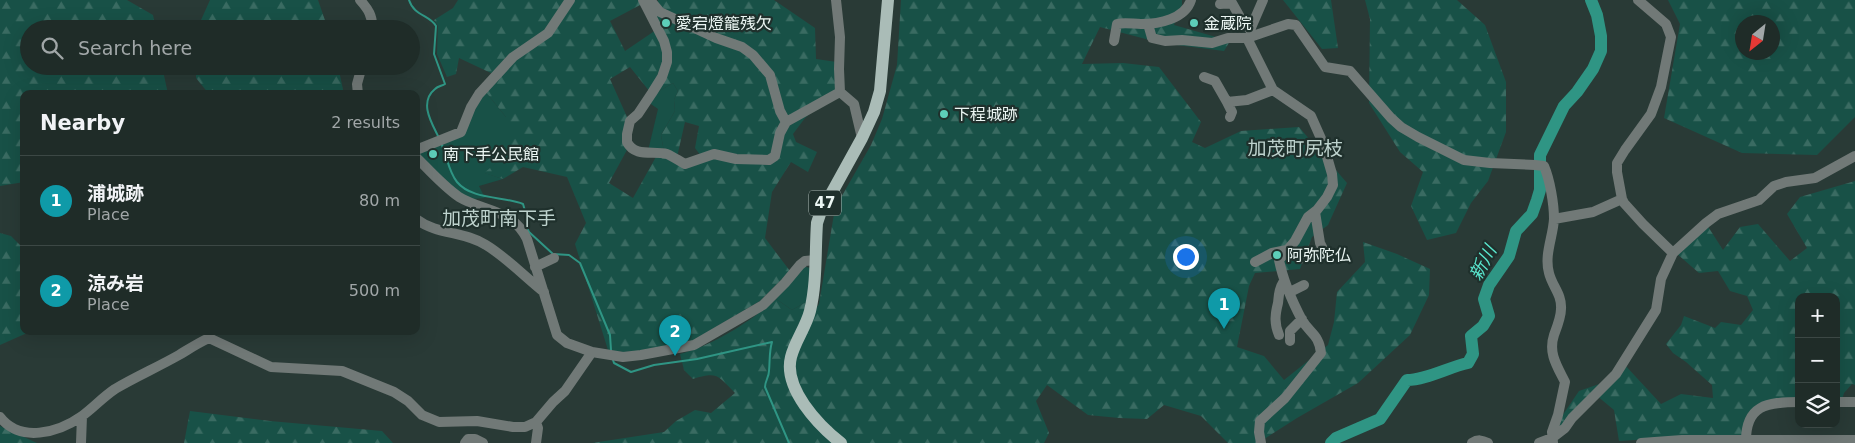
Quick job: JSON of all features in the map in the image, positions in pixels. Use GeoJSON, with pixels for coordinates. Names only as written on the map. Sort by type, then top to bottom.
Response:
{"type":"FeatureCollection","features":[{"type":"Feature","properties":{"kind":"main road","name":"47"},"geometry":{"type":"LineString","coordinates":[[840,443],[807,409],[797,393],[790,375],[790,359],[810,313],[814,291],[817,222],[862,138],[874,112],[880,91],[888,0]]}},
{"type":"Feature","properties":{"kind":"street"},"geometry":{"type":"LineString","coordinates":[[360,0],[366,6],[372,16],[372,20]]}},
{"type":"Feature","properties":{"kind":"street"},"geometry":{"type":"LineString","coordinates":[[420,148],[461,132],[471,107],[479,94],[513,57],[548,33],[570,0]]}},
{"type":"Feature","properties":{"kind":"street"},"geometry":{"type":"LineString","coordinates":[[642,0],[664,41],[667,62],[662,77],[628,125],[626,134],[630,147],[643,153],[666,154],[685,164],[714,154],[736,160],[769,160],[775,156],[780,133],[786,122],[840,92]]}},
{"type":"Feature","properties":{"kind":"street"},"geometry":{"type":"LineString","coordinates":[[836,0],[840,37],[840,92],[854,104],[862,138]]}},
{"type":"Feature","properties":{"kind":"street"},"geometry":{"type":"LineString","coordinates":[[1114,41],[1117,24],[1148,24],[1167,21],[1188,8],[1190,0]]}},
{"type":"Feature","properties":{"kind":"street"},"geometry":{"type":"LineString","coordinates":[[1261,443],[1260,421],[1285,398],[1321,353],[1317,336],[1302,319],[1284,280],[1279,260],[1290,248],[1308,217],[1328,197],[1333,184],[1323,143],[1311,116],[1273,90],[1247,38],[1263,0]]}},
{"type":"Feature","properties":{"kind":"street"},"geometry":{"type":"LineString","coordinates":[[1638,0],[1666,24],[1671,37],[1661,87],[1651,114],[1617,163],[1622,198],[1630,212],[1673,253]]}},
{"type":"Feature","properties":{"kind":"street"},"geometry":{"type":"LineString","coordinates":[[653,1],[660,12],[716,38],[742,47],[753,55],[770,74],[780,111],[786,122]]}},
{"type":"Feature","properties":{"kind":"street"},"geometry":{"type":"LineString","coordinates":[[1220,4],[1232,3],[1241,19],[1252,25]]}},
{"type":"Feature","properties":{"kind":"street"},"geometry":{"type":"LineString","coordinates":[[1148,24],[1152,38],[1165,41],[1182,40],[1212,43],[1228,38],[1247,38],[1288,24],[1296,25],[1325,68],[1350,71],[1391,118],[1401,127],[1418,137],[1464,160],[1540,166],[1548,176],[1554,219],[1547,264],[1549,274],[1561,297],[1562,310],[1554,337],[1553,355],[1565,382],[1564,394],[1552,432],[1553,440]]}},
{"type":"Feature","properties":{"kind":"street"},"geometry":{"type":"LineString","coordinates":[[358,90],[360,75]]}},
{"type":"Feature","properties":{"kind":"street"},"geometry":{"type":"LineString","coordinates":[[1204,77],[1215,81],[1232,112],[1230,117]]}},
{"type":"Feature","properties":{"kind":"street"},"geometry":{"type":"LineString","coordinates":[[1227,102],[1247,100],[1273,90]]}},
{"type":"Feature","properties":{"kind":"street"},"geometry":{"type":"LineString","coordinates":[[1539,443],[1553,440],[1616,374],[1656,310],[1661,278],[1673,253],[1706,223],[1718,214],[1759,200],[1774,186],[1786,182],[1815,178],[1855,156]]}},
{"type":"Feature","properties":{"kind":"street"},"geometry":{"type":"LineString","coordinates":[[420,160],[460,197],[515,220],[528,238],[557,334],[567,343],[592,352],[623,357],[694,345],[763,305],[785,284],[800,265],[805,261],[815,260]]}},
{"type":"Feature","properties":{"kind":"street"},"geometry":{"type":"LineString","coordinates":[[1554,219],[1593,212],[1622,198]]}},
{"type":"Feature","properties":{"kind":"street"},"geometry":{"type":"LineString","coordinates":[[1314,212],[1320,243],[1324,251]]}},
{"type":"Feature","properties":{"kind":"street"},"geometry":{"type":"LineString","coordinates":[[420,222],[440,232],[461,236],[485,244],[544,292]]}},
{"type":"Feature","properties":{"kind":"street"},"geometry":{"type":"LineString","coordinates":[[1290,248],[1300,259]]}},
{"type":"Feature","properties":{"kind":"street"},"geometry":{"type":"LineString","coordinates":[[1255,262],[1272,253],[1290,248]]}},
{"type":"Feature","properties":{"kind":"street"},"geometry":{"type":"LineString","coordinates":[[536,267],[554,258]]}},
{"type":"Feature","properties":{"kind":"street"},"geometry":{"type":"LineString","coordinates":[[1280,335],[1275,325],[1275,309],[1279,289],[1284,280]]}},
{"type":"Feature","properties":{"kind":"street"},"geometry":{"type":"LineString","coordinates":[[1290,292],[1304,285]]}},
{"type":"Feature","properties":{"kind":"street"},"geometry":{"type":"LineString","coordinates":[[1290,341],[1290,331],[1302,319]]}},
{"type":"Feature","properties":{"kind":"street"},"geometry":{"type":"LineString","coordinates":[[0,417],[14,429],[40,435],[71,423],[112,391],[209,338],[271,366],[342,372],[394,392],[422,415],[439,422],[477,421],[525,427],[536,422],[553,402],[565,392],[592,352]]}},
{"type":"Feature","properties":{"kind":"street"},"geometry":{"type":"LineString","coordinates":[[1746,441],[1749,420],[1760,408],[1775,403],[1795,402]]}},
{"type":"Feature","properties":{"kind":"street"},"geometry":{"type":"LineString","coordinates":[[1840,402],[1855,402]]}},
{"type":"Feature","properties":{"kind":"street"},"geometry":{"type":"LineString","coordinates":[[81,443],[82,416]]}},
{"type":"Feature","properties":{"kind":"street"},"geometry":{"type":"LineString","coordinates":[[536,422],[538,428],[536,443]]}},
{"type":"Feature","properties":{"kind":"street"},"geometry":{"type":"LineString","coordinates":[[466,443],[468,439],[475,439],[483,443]]}},
{"type":"Feature","properties":{"kind":"street"},"geometry":{"type":"LineString","coordinates":[[1472,443],[1483,440],[1488,443]]}},
{"type":"Feature","properties":{"kind":"street"},"geometry":{"type":"LineString","coordinates":[[1641,443],[1682,440],[1855,440]]}},
{"type":"Feature","properties":{"kind":"green space"},"geometry":{"type":"Polygon","coordinates":[[[0,0],[127,0],[153,15],[154,20],[20,20],[20,75],[164,75],[167,90],[20,90],[20,183],[0,186],[0,0]]]}},
{"type":"Feature","properties":{"kind":"green space"},"geometry":{"type":"Polygon","coordinates":[[[210,0],[318,0],[325,20],[201,20],[210,0]]]}},
{"type":"Feature","properties":{"kind":"green space"},"geometry":{"type":"Polygon","coordinates":[[[458,0],[568,0],[551,27],[493,74],[459,58],[456,74],[447,77],[437,54],[438,26],[434,20],[453,8],[458,0]]]}},
{"type":"Feature","properties":{"kind":"green space"},"geometry":{"type":"Polygon","coordinates":[[[573,0],[640,0],[642,4],[610,21],[625,51],[656,30],[665,61],[650,92],[630,67],[610,79],[628,119],[628,148],[609,183],[633,198],[657,155],[673,160],[709,157],[769,162],[784,129],[814,110],[805,118],[793,134],[796,142],[817,152],[808,172],[791,162],[772,192],[765,238],[790,271],[760,301],[692,341],[640,351],[623,352],[608,350],[575,244],[586,223],[567,177],[523,167],[503,179],[484,173],[506,155],[506,117],[485,91],[514,59],[546,38],[573,0]]]}},
{"type":"Feature","properties":{"kind":"green space"},"geometry":{"type":"Polygon","coordinates":[[[648,0],[741,49],[765,71],[784,123],[772,157],[701,156],[695,148],[699,126],[685,122],[677,157],[664,152],[661,135],[675,111],[674,100],[678,91],[673,83],[654,94],[667,69],[648,0]]]}},
{"type":"Feature","properties":{"kind":"green space"},"geometry":{"type":"Polygon","coordinates":[[[658,0],[774,0],[815,28],[816,59],[837,62],[837,90],[787,118],[769,68],[717,36],[657,5],[658,0]]]}},
{"type":"Feature","properties":{"kind":"green space"},"geometry":{"type":"Polygon","coordinates":[[[901,0],[1182,0],[1182,5],[1174,25],[1230,41],[1224,51],[1161,43],[1100,27],[1082,64],[1123,63],[1159,67],[1201,122],[1192,142],[1205,148],[1241,131],[1299,127],[1347,183],[1328,225],[1312,237],[1300,269],[1255,273],[1249,286],[1237,347],[1264,356],[1284,380],[1328,345],[1334,322],[1337,292],[1365,262],[1363,242],[1397,254],[1430,269],[1429,295],[1410,335],[1358,383],[1258,443],[1228,443],[1201,416],[1164,405],[1147,419],[1088,415],[1047,385],[1036,401],[1049,433],[1044,443],[844,443],[809,403],[796,379],[794,367],[796,354],[819,304],[835,208],[871,145],[882,119],[897,65],[901,0]]]}},
{"type":"Feature","properties":{"kind":"green space"},"geometry":{"type":"Polygon","coordinates":[[[1283,0],[1331,0],[1338,48],[1322,49],[1283,0]]]}},
{"type":"Feature","properties":{"kind":"green space"},"geometry":{"type":"Polygon","coordinates":[[[1365,0],[1457,0],[1485,25],[1506,82],[1506,132],[1488,181],[1471,203],[1456,233],[1427,240],[1411,206],[1423,172],[1400,152],[1369,103],[1370,19],[1365,0]]]}},
{"type":"Feature","properties":{"kind":"green space"},"geometry":{"type":"Polygon","coordinates":[[[1668,0],[1855,0],[1855,117],[1817,155],[1742,153],[1664,118],[1680,24],[1668,0]]]}},
{"type":"Feature","properties":{"kind":"green space"},"geometry":{"type":"Polygon","coordinates":[[[196,75],[340,75],[343,90],[206,90],[196,78],[196,75]]]}},
{"type":"Feature","properties":{"kind":"green space"},"geometry":{"type":"Polygon","coordinates":[[[673,83],[678,91],[674,100],[675,111],[661,135],[664,152],[648,151],[658,109],[648,102],[654,94],[673,83]]]}},
{"type":"Feature","properties":{"kind":"green space"},"geometry":{"type":"Polygon","coordinates":[[[485,91],[506,117],[506,155],[485,173],[503,179],[479,186],[485,198],[472,199],[462,195],[420,156],[420,149],[468,123],[485,91]]]}},
{"type":"Feature","properties":{"kind":"green space"},"geometry":{"type":"Polygon","coordinates":[[[1855,181],[1855,385],[1852,384],[1844,393],[1842,400],[1840,400],[1840,293],[1795,293],[1795,400],[1770,401],[1740,437],[1619,441],[1614,410],[1596,395],[1623,363],[1661,404],[1681,394],[1713,398],[1712,385],[1673,353],[1666,344],[1681,325],[1684,316],[1715,328],[1721,322],[1741,325],[1753,310],[1747,296],[1730,291],[1718,271],[1699,273],[1676,253],[1707,225],[1723,250],[1740,227],[1758,224],[1790,261],[1807,248],[1787,214],[1800,197],[1855,181]]]}},
{"type":"Feature","properties":{"kind":"green space"},"geometry":{"type":"Polygon","coordinates":[[[0,233],[11,236],[20,245],[20,335],[22,335],[0,345],[0,233]]]}},
{"type":"Feature","properties":{"kind":"green space"},"geometry":{"type":"Polygon","coordinates":[[[802,266],[810,268],[808,301],[792,310],[776,299],[802,266]]]}},
{"type":"Feature","properties":{"kind":"green space"},"geometry":{"type":"Polygon","coordinates":[[[776,299],[792,310],[808,301],[785,365],[836,443],[592,443],[664,432],[676,421],[695,410],[711,413],[735,393],[721,379],[713,375],[693,379],[684,370],[680,354],[706,345],[731,332],[776,299]]]}},
{"type":"Feature","properties":{"kind":"green space"},"geometry":{"type":"Polygon","coordinates":[[[1605,382],[1557,432],[1560,419],[1579,391],[1605,382]]]}},
{"type":"Feature","properties":{"kind":"green space"},"geometry":{"type":"Polygon","coordinates":[[[190,411],[270,421],[382,431],[393,443],[184,443],[190,411]]]}},
{"type":"Feature","properties":{"kind":"green space"},"geometry":{"type":"Polygon","coordinates":[[[0,426],[37,443],[0,443],[0,426]]]}},
{"type":"Feature","properties":{"kind":"waterway"},"geometry":{"type":"LineString","coordinates":[[409,0],[414,9],[436,26],[434,54],[445,84],[436,88],[430,94],[427,106],[438,136]]}},
{"type":"Feature","properties":{"kind":"waterway","name":"新川"},"geometry":{"type":"LineString","coordinates":[[1331,443],[1336,438],[1380,419],[1407,380],[1422,378],[1468,363],[1473,354],[1471,336],[1483,326],[1489,316],[1484,299],[1489,285],[1509,256],[1516,231],[1532,214],[1537,200],[1540,190],[1540,155],[1564,106],[1577,92],[1593,69],[1601,51],[1601,36],[1597,15],[1591,0]]}},
{"type":"Feature","properties":{"kind":"waterway"},"geometry":{"type":"LineString","coordinates":[[441,143],[452,173],[463,188],[479,195],[523,204],[526,214],[526,226],[529,232],[553,254],[569,255],[580,263],[610,335],[611,350]]}},
{"type":"Feature","properties":{"kind":"waterway"},"geometry":{"type":"LineString","coordinates":[[613,360],[614,363],[631,372],[654,365],[697,359],[772,342],[769,373],[765,387],[789,443]]}},
{"type":"Feature","properties":{"kind":"place","name":"愛宕燈籠残欠"},"geometry":{"type":"Point","coordinates":[666,23]}},
{"type":"Feature","properties":{"kind":"place","name":"金蔵院"},"geometry":{"type":"Point","coordinates":[1194,23]}},
{"type":"Feature","properties":{"kind":"place","name":"下程城跡"},"geometry":{"type":"Point","coordinates":[944,114]}},
{"type":"Feature","properties":{"kind":"place","name":"南下手公民館"},"geometry":{"type":"Point","coordinates":[433,154]}},
{"type":"Feature","properties":{"kind":"place","name":"阿弥陀仏"},"geometry":{"type":"Point","coordinates":[1277,255]}},
{"type":"Feature","properties":{"kind":"place","name":"浦城跡"},"geometry":{"type":"Point","coordinates":[1224,329]}},
{"type":"Feature","properties":{"kind":"place","name":"涼み岩"},"geometry":{"type":"Point","coordinates":[675,356]}},
{"type":"Feature","properties":{"kind":"district","name":"加茂町尻枝"},"geometry":{"type":"Point","coordinates":[1295,148]}},
{"type":"Feature","properties":{"kind":"district","name":"加茂町南下手"},"geometry":{"type":"Point","coordinates":[499,218]}}]}
